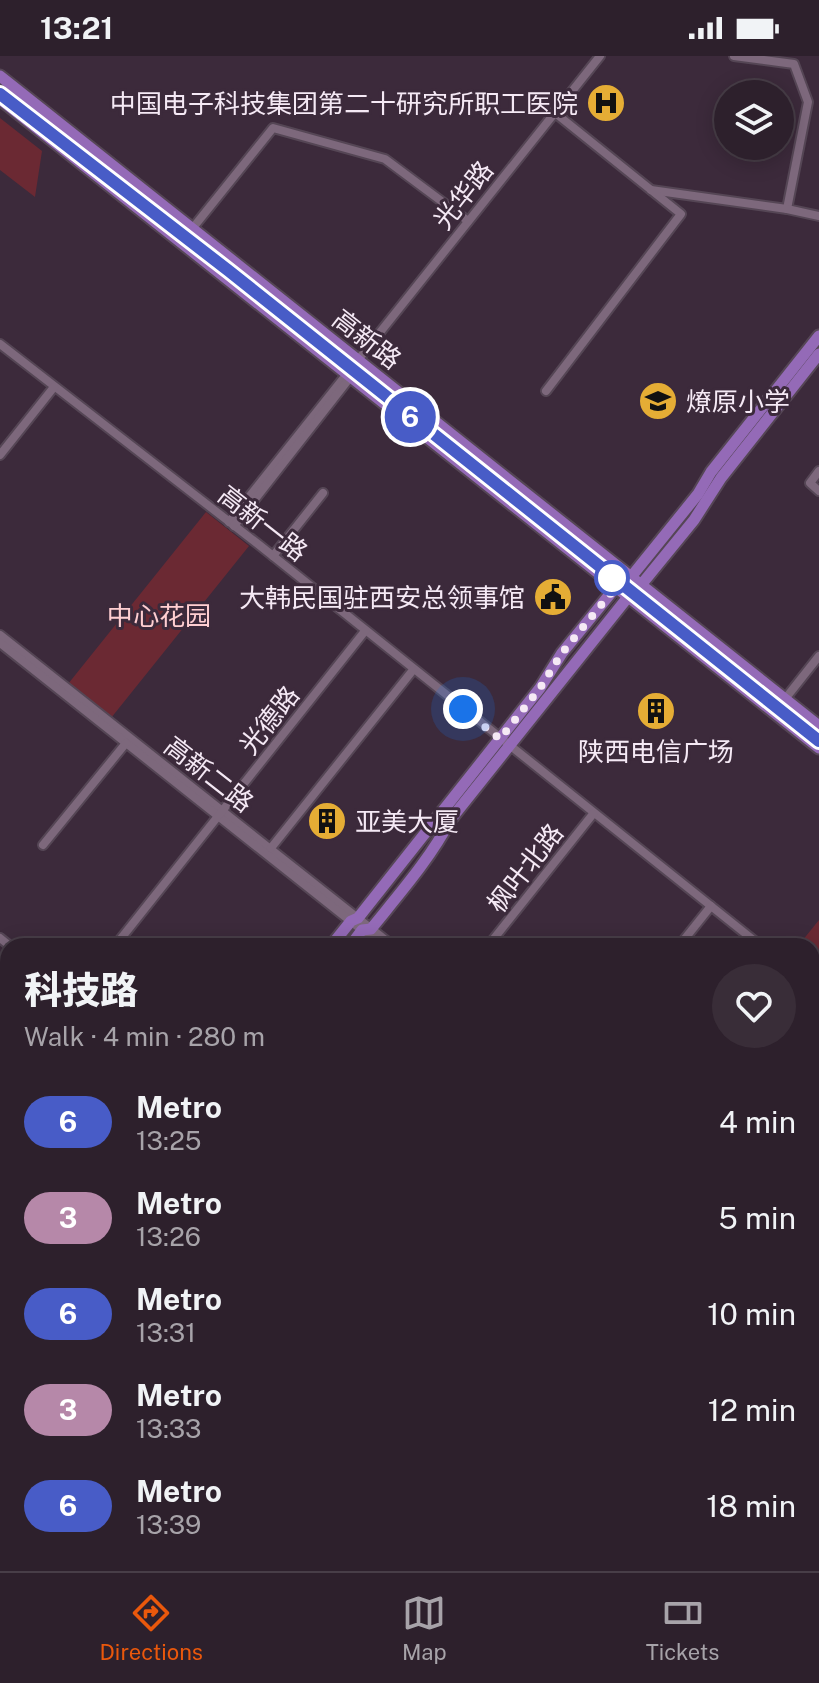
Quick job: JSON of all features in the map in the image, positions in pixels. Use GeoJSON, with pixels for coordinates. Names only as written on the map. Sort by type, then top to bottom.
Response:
{"type":"FeatureCollection","features":[{"type":"Feature","properties":{"kind":"main road","name":"高新路"},"geometry":{"type":"LineString","coordinates":[[0,76],[819,726]]}},
{"type":"Feature","properties":{"kind":"main road","name":"高新路"},"geometry":{"type":"LineString","coordinates":[[0,99],[819,748]]}},
{"type":"Feature","properties":{"kind":"main road"},"geometry":{"type":"LineString","coordinates":[[358,938],[436,847],[451,819],[562,653],[615,588],[631,577],[819,336]]}},
{"type":"Feature","properties":{"kind":"main road"},"geometry":{"type":"LineString","coordinates":[[338,938],[641,585],[819,354]]}},
{"type":"Feature","properties":{"kind":"street","name":"光华路"},"geometry":{"type":"LineString","coordinates":[[232,524],[600,56]]}},
{"type":"Feature","properties":{"kind":"street"},"geometry":{"type":"LineString","coordinates":[[734,56],[794,64],[808,102],[787,209]]}},
{"type":"Feature","properties":{"kind":"street"},"geometry":{"type":"LineString","coordinates":[[546,391],[681,214],[554,112]]}},
{"type":"Feature","properties":{"kind":"street"},"geometry":{"type":"LineString","coordinates":[[192,229],[273,128],[385,159],[468,221]]}},
{"type":"Feature","properties":{"kind":"street"},"geometry":{"type":"LineString","coordinates":[[650,190],[819,216]]}},
{"type":"Feature","properties":{"kind":"street","name":"高新一路"},"geometry":{"type":"LineString","coordinates":[[0,344],[273,556],[751,938]]}},
{"type":"Feature","properties":{"kind":"street"},"geometry":{"type":"LineString","coordinates":[[0,455],[54,387]]}},
{"type":"Feature","properties":{"kind":"street"},"geometry":{"type":"LineString","coordinates":[[819,471],[810,483],[819,491]]}},
{"type":"Feature","properties":{"kind":"street"},"geometry":{"type":"LineString","coordinates":[[273,556],[323,493]]}},
{"type":"Feature","properties":{"kind":"street","name":"光德路"},"geometry":{"type":"LineString","coordinates":[[121,938],[365,631]]}},
{"type":"Feature","properties":{"kind":"street","name":"高新二路"},"geometry":{"type":"LineString","coordinates":[[0,635],[355,919]]}},
{"type":"Feature","properties":{"kind":"street","name":"高新二路"},"geometry":{"type":"LineString","coordinates":[[0,643],[126,743],[271,848],[374,938]]}},
{"type":"Feature","properties":{"kind":"street"},"geometry":{"type":"LineString","coordinates":[[785,699],[819,656]]}},
{"type":"Feature","properties":{"kind":"street"},"geometry":{"type":"LineString","coordinates":[[271,848],[413,670]]}},
{"type":"Feature","properties":{"kind":"street"},"geometry":{"type":"LineString","coordinates":[[43,845],[126,743]]}},
{"type":"Feature","properties":{"kind":"street","name":"枫叶北路"},"geometry":{"type":"LineString","coordinates":[[494,938],[593,814]]}},
{"type":"Feature","properties":{"kind":"street"},"geometry":{"type":"LineString","coordinates":[[685,938],[711,906]]}},
{"type":"Feature","properties":{"kind":"street","name":"高新二路"},"geometry":{"type":"LineString","coordinates":[[367,930],[380,938]]}},
{"type":"Feature","properties":{"kind":"green space"},"geometry":{"type":"Polygon","coordinates":[[[0,118],[42,151],[35,197],[0,170],[0,118]]]}},
{"type":"Feature","properties":{"kind":"green space","name":"中心花园"},"geometry":{"type":"Polygon","coordinates":[[[206,512],[249,546],[111,718],[68,684],[206,512]]]}},
{"type":"Feature","properties":{"kind":"green space"},"geometry":{"type":"Polygon","coordinates":[[[819,920],[819,938],[804,938],[819,920]]]}},
{"type":"Feature","properties":{"kind":"metro line","name":"6"},"geometry":{"type":"LineString","coordinates":[[0,94],[229,271],[819,741]]}},
{"type":"Feature","properties":{"kind":"place","name":"中国电子科技集团第二十研究所职工医院"},"geometry":{"type":"Point","coordinates":[606,103]}},
{"type":"Feature","properties":{"kind":"place","name":"燎原小学"},"geometry":{"type":"Point","coordinates":[658,401]}},
{"type":"Feature","properties":{"kind":"place","name":"大韩民国驻西安总领事馆"},"geometry":{"type":"Point","coordinates":[553,597]}},
{"type":"Feature","properties":{"kind":"place","name":"陕西电信广场"},"geometry":{"type":"Point","coordinates":[656,711]}},
{"type":"Feature","properties":{"kind":"place","name":"亚美大厦"},"geometry":{"type":"Point","coordinates":[327,821]}},
{"type":"Feature","properties":{"kind":"route"},"geometry":{"type":"LineString","coordinates":[[463,709],[500,739],[540,688],[562,653],[615,588],[612,578]]}}]}
